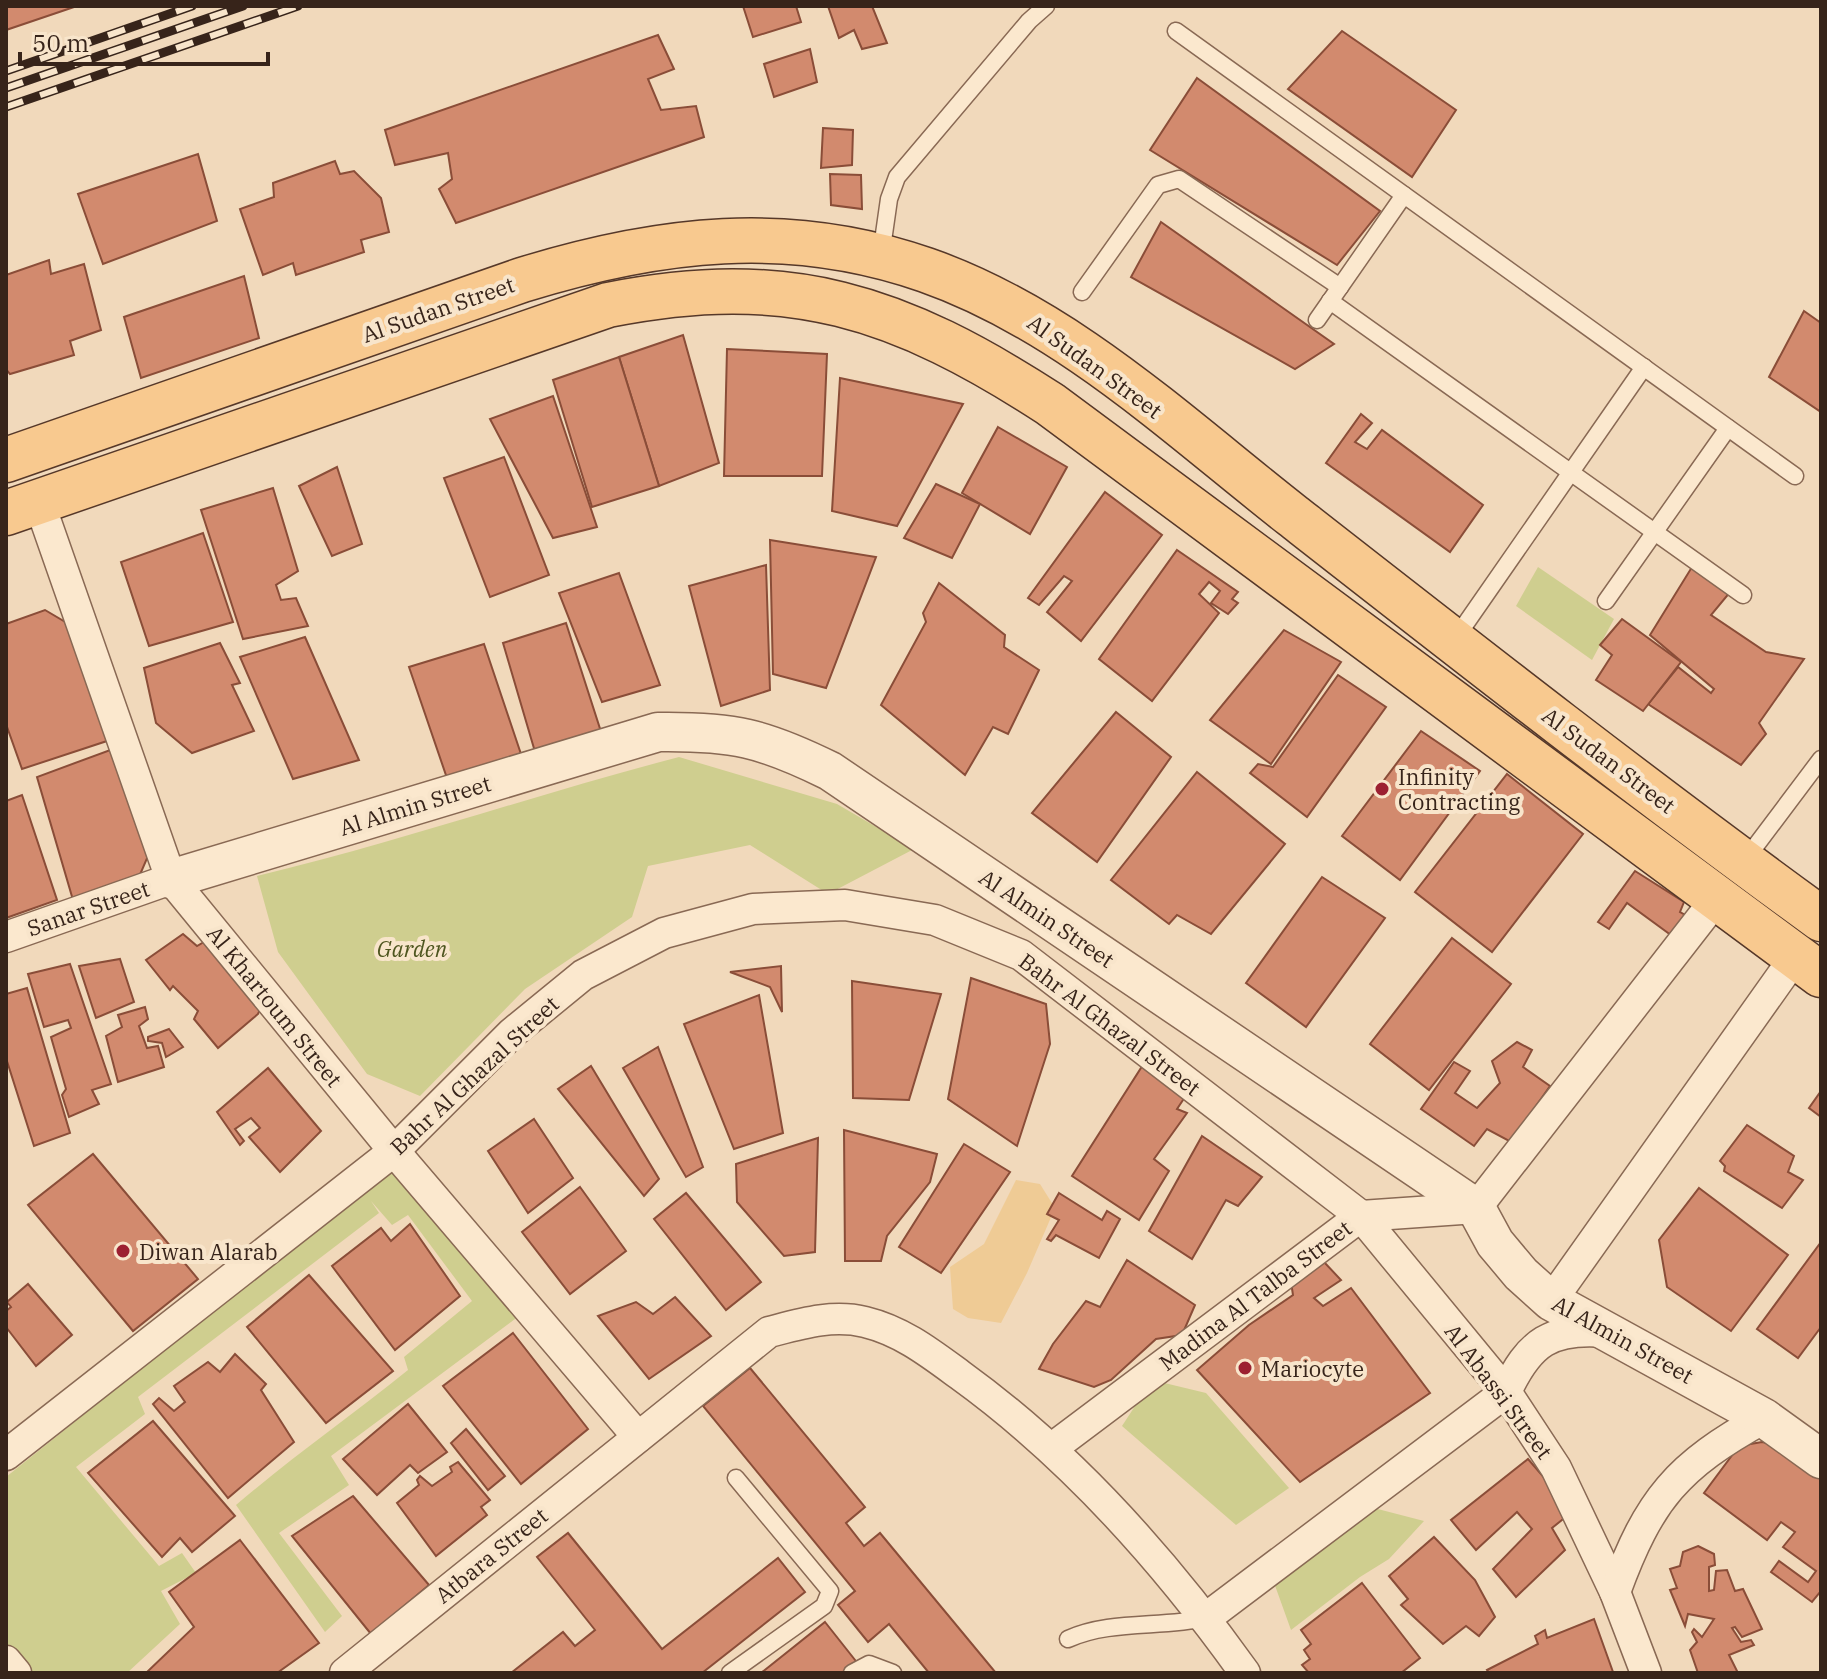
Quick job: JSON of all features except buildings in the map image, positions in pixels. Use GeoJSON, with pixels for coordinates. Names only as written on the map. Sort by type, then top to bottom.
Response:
{"type":"FeatureCollection","features":[{"type":"Feature","properties":{"kind":"main road","name":"Al Sudan Street"},"geometry":{"type":"LineString","coordinates":[[6,460],[507,285],[607,255],[653,246],[744,240],[790,241],[881,257],[966,285],[1045,327],[1821,919]]}},
{"type":"Feature","properties":{"kind":"main road"},"geometry":{"type":"LineString","coordinates":[[880,314],[881,257]]}},
{"type":"Feature","properties":{"kind":"main road"},"geometry":{"type":"LineString","coordinates":[[22,507],[608,305],[699,292],[745,291],[790,295],[880,314],[965,351],[1050,404],[1808,966]]}},
{"type":"Feature","properties":{"kind":"street","name":"Al Khartoum Street"},"geometry":{"type":"LineString","coordinates":[[22,507],[171,879],[394,1151],[638,1437]]}},
{"type":"Feature","properties":{"kind":"street","name":"Al Almin Street"},"geometry":{"type":"LineString","coordinates":[[171,879],[658,732],[718,732],[776,744],[830,771],[1476,1208],[1495,1243],[1521,1274],[1551,1301],[1764,1418],[1821,1459]]}},
{"type":"Feature","properties":{"kind":"street","name":"Sanar Street"},"geometry":{"type":"LineString","coordinates":[[6,937],[171,879]]}},
{"type":"Feature","properties":{"kind":"street"},"geometry":{"type":"LineString","coordinates":[[1476,1208],[1717,898]]}},
{"type":"Feature","properties":{"kind":"street","name":"Bahr Al Ghazal Street"},"geometry":{"type":"LineString","coordinates":[[6,1455],[394,1151],[512,1033],[583,975],[664,933],[738,913],[845,905],[935,920],[1021,955],[1361,1216]]}},
{"type":"Feature","properties":{"kind":"street"},"geometry":{"type":"LineString","coordinates":[[1551,1301],[1808,966]]}},
{"type":"Feature","properties":{"kind":"street","name":"Madina Al Talba Street"},"geometry":{"type":"LineString","coordinates":[[1051,1449],[1361,1216],[1476,1208]]}},
{"type":"Feature","properties":{"kind":"street","name":"Al Abassi Street"},"geometry":{"type":"LineString","coordinates":[[1361,1216],[1506,1392],[1556,1468],[1615,1592],[1646,1673]]}},
{"type":"Feature","properties":{"kind":"street","name":"Atbara Street"},"geometry":{"type":"LineString","coordinates":[[345,1673],[769,1332],[815,1320],[863,1321],[908,1337],[982,1390],[1051,1449],[1106,1503],[1206,1618],[1245,1673]]}},
{"type":"Feature","properties":{"kind":"street"},"geometry":{"type":"LineString","coordinates":[[1206,1618],[1506,1392],[1519,1362],[1545,1340],[1576,1329],[1610,1333]]}},
{"type":"Feature","properties":{"kind":"street"},"geometry":{"type":"LineString","coordinates":[[1615,1592],[1636,1536],[1668,1487],[1712,1446],[1764,1418]]}},
{"type":"Feature","properties":{"kind":"street"},"geometry":{"type":"LineString","coordinates":[[6,1661],[16,1673]]}},
{"type":"Feature","properties":{"kind":"lane"},"geometry":{"type":"LineString","coordinates":[[881,257],[889,199],[897,177],[1029,21],[1046,6]]}},
{"type":"Feature","properties":{"kind":"lane"},"geometry":{"type":"LineString","coordinates":[[1176,31],[1795,476]]}},
{"type":"Feature","properties":{"kind":"lane"},"geometry":{"type":"LineString","coordinates":[[1082,292],[1158,185],[1179,179],[1570,472],[1743,595]]}},
{"type":"Feature","properties":{"kind":"lane"},"geometry":{"type":"LineString","coordinates":[[1317,320],[1404,195]]}},
{"type":"Feature","properties":{"kind":"lane"},"geometry":{"type":"LineString","coordinates":[[1454,641],[1644,367]]}},
{"type":"Feature","properties":{"kind":"lane"},"geometry":{"type":"LineString","coordinates":[[1606,601],[1728,428]]}},
{"type":"Feature","properties":{"kind":"lane"},"geometry":{"type":"LineString","coordinates":[[1743,862],[1821,759]]}},
{"type":"Feature","properties":{"kind":"lane"},"geometry":{"type":"LineString","coordinates":[[732,1672],[815,1613],[827,1602],[830,1591],[736,1478]]}},
{"type":"Feature","properties":{"kind":"lane"},"geometry":{"type":"LineString","coordinates":[[1068,1639],[1104,1627],[1151,1627],[1206,1618]]}},
{"type":"Feature","properties":{"kind":"lane"},"geometry":{"type":"LineString","coordinates":[[852,1673],[869,1664],[893,1673]]}},
{"type":"Feature","properties":{"kind":"green space"},"geometry":{"type":"Polygon","coordinates":[[[1538,567],[1614,619],[1592,660],[1516,606],[1538,567]]]}},
{"type":"Feature","properties":{"kind":"green space","name":"Garden"},"geometry":{"type":"Polygon","coordinates":[[[679,757],[837,804],[914,849],[828,894],[750,845],[648,866],[632,917],[525,989],[420,1096],[367,1074],[278,952],[257,876],[679,757]]]}},
{"type":"Feature","properties":{"kind":"green space"},"geometry":{"type":"Polygon","coordinates":[[[392,1167],[519,1316],[331,1456],[349,1485],[279,1533],[342,1616],[325,1632],[236,1505],[408,1370],[404,1357],[472,1301],[408,1215],[392,1225],[371,1201],[379,1213],[138,1397],[145,1414],[76,1467],[159,1566],[182,1553],[196,1573],[161,1591],[180,1624],[127,1673],[32,1673],[6,1642],[6,1477],[392,1167]]]}},
{"type":"Feature","properties":{"kind":"green space"},"geometry":{"type":"Polygon","coordinates":[[[1152,1380],[1206,1393],[1289,1488],[1236,1525],[1122,1426],[1152,1380]]]}},
{"type":"Feature","properties":{"kind":"green space"},"geometry":{"type":"Polygon","coordinates":[[[1370,1507],[1424,1521],[1389,1559],[1360,1577],[1291,1630],[1273,1580],[1370,1507]]]}},
{"type":"Feature","properties":{"kind":"sand"},"geometry":{"type":"Polygon","coordinates":[[[1016,1180],[1040,1184],[1055,1208],[1001,1323],[968,1318],[953,1309],[950,1267],[984,1244],[1016,1180]]]}},
{"type":"Feature","properties":{"kind":"railway"},"geometry":{"type":"LineString","coordinates":[[6,71],[192,6]]}},
{"type":"Feature","properties":{"kind":"railway"},"geometry":{"type":"LineString","coordinates":[[6,88],[243,6]]}},
{"type":"Feature","properties":{"kind":"railway"},"geometry":{"type":"LineString","coordinates":[[6,107],[298,6]]}},
{"type":"Feature","properties":{"kind":"place","name":"Infinity Contracting"},"geometry":{"type":"Point","coordinates":[1382,789]}},
{"type":"Feature","properties":{"kind":"place","name":"Diwan Alarab"},"geometry":{"type":"Point","coordinates":[123,1251]}},
{"type":"Feature","properties":{"kind":"place","name":"Mariocyte"},"geometry":{"type":"Point","coordinates":[1245,1368]}}]}
